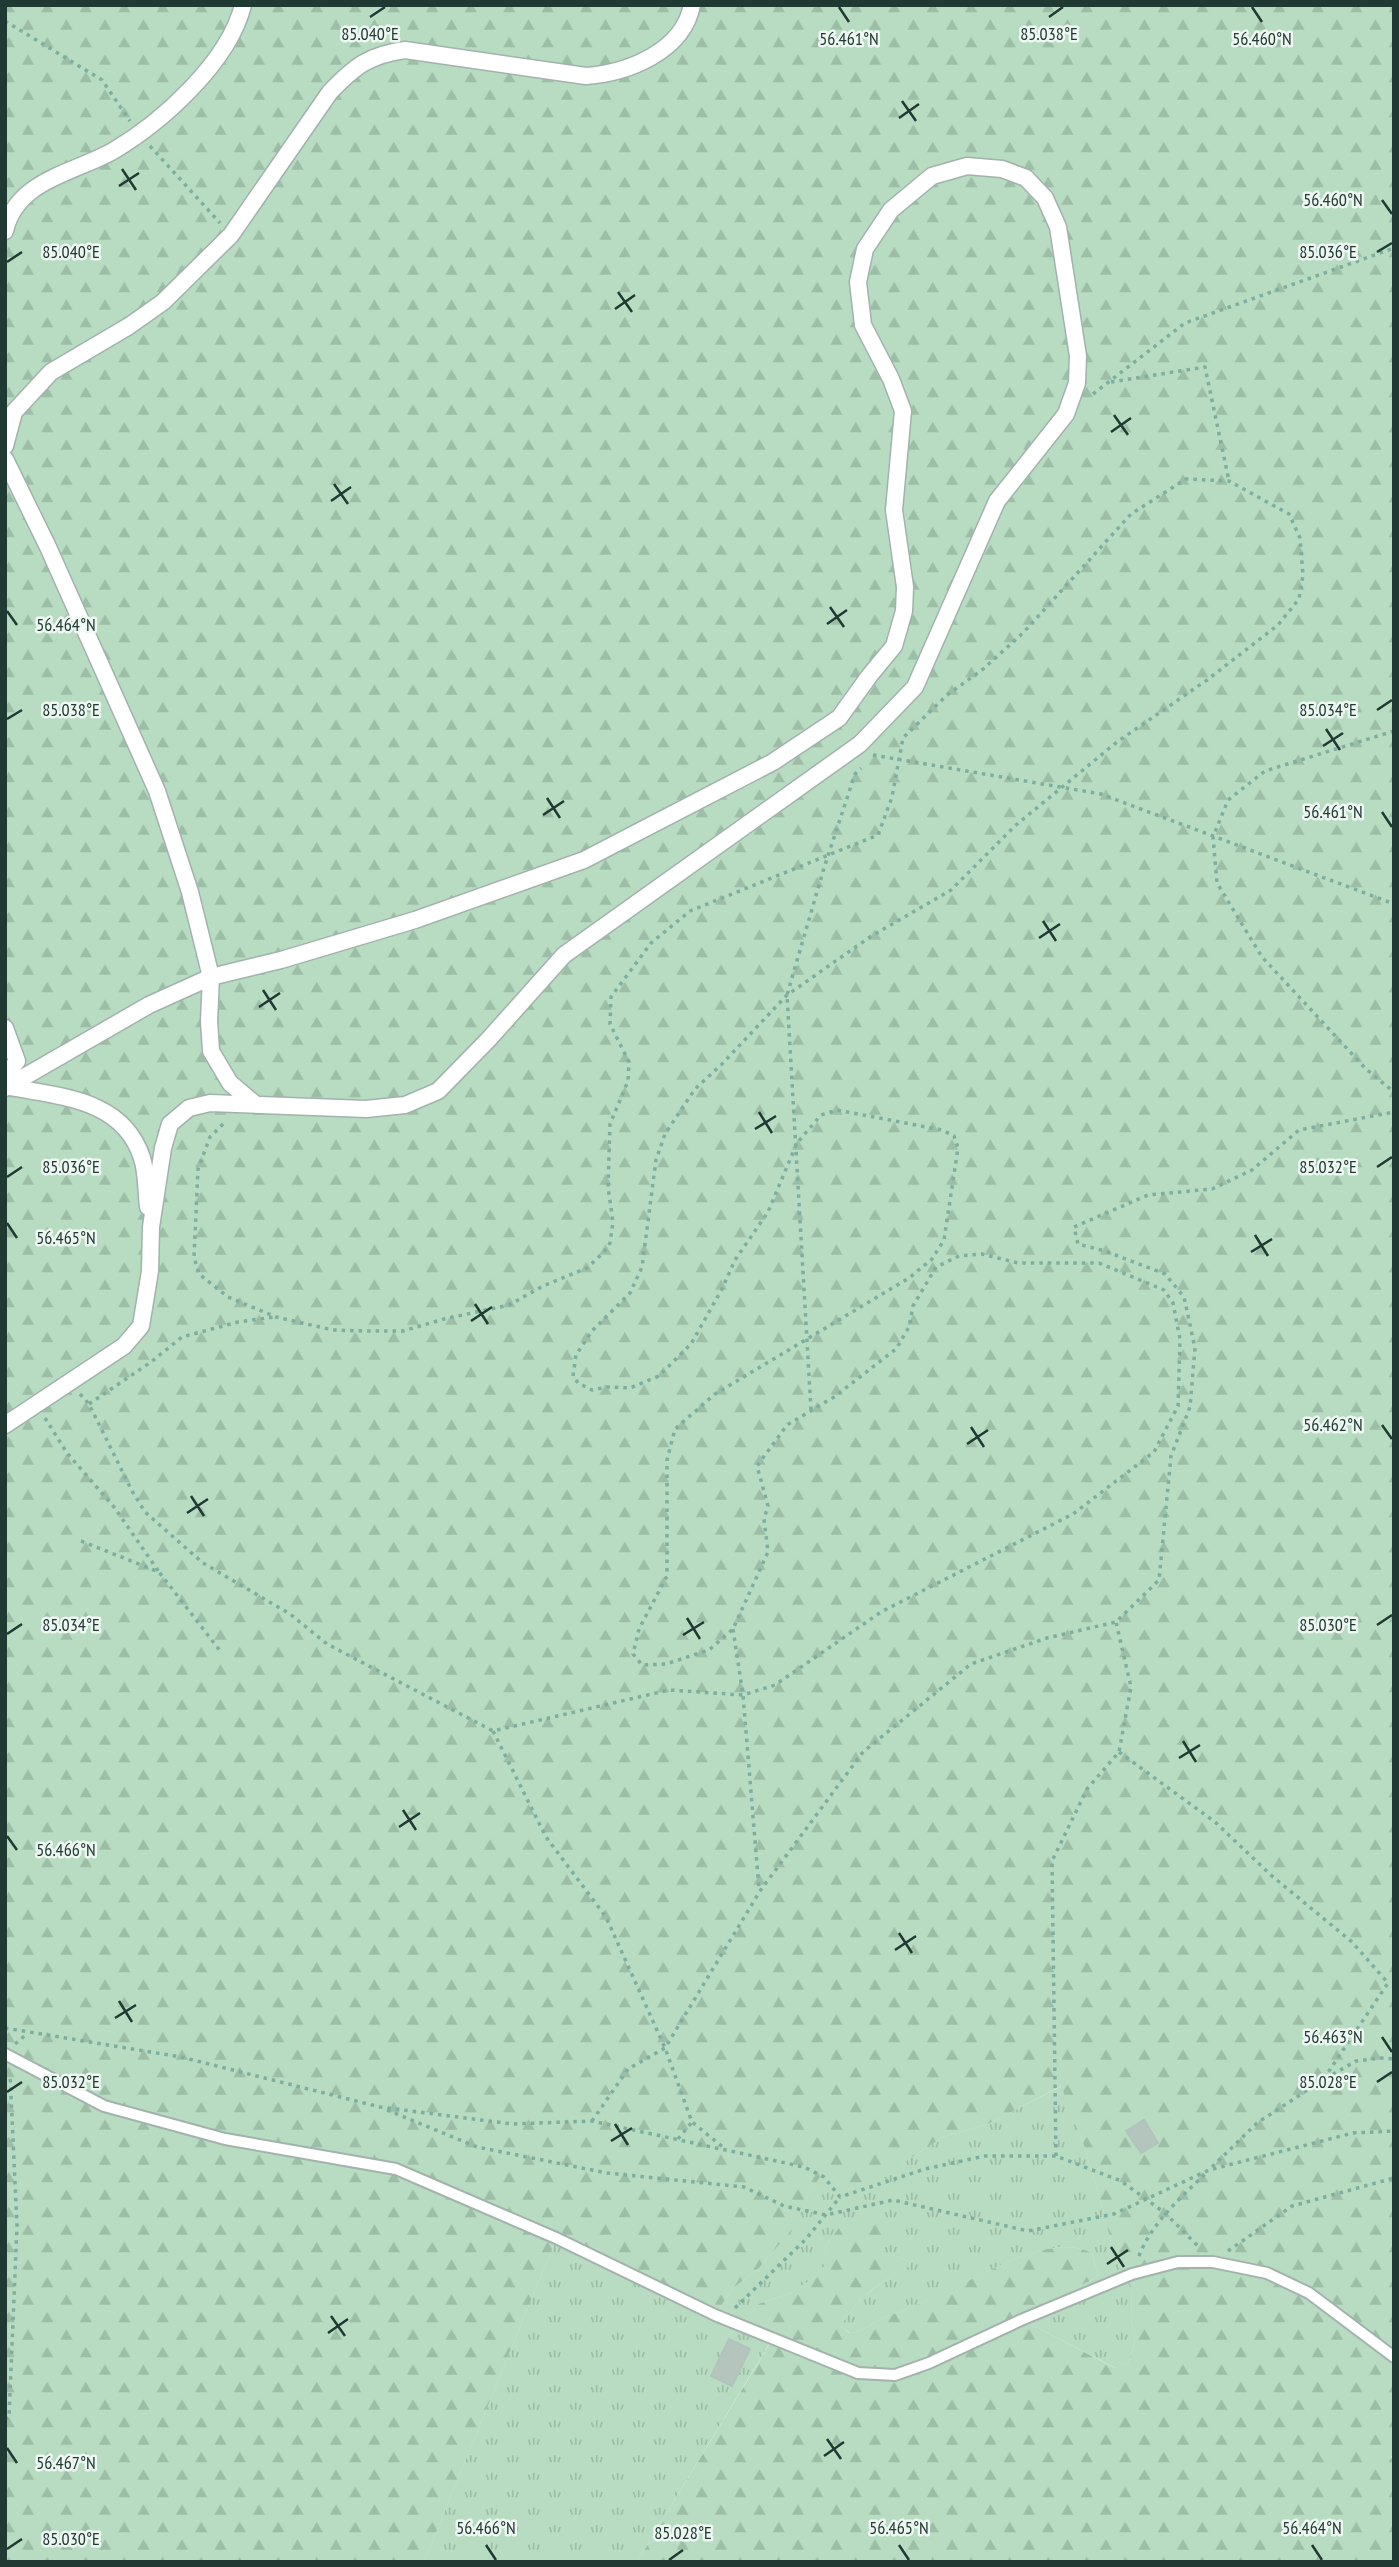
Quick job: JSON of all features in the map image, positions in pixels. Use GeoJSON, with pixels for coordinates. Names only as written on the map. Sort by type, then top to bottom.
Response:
{"type":"FeatureCollection","features":[{"type":"Feature","properties":{"kind":"street"},"geometry":{"type":"LineString","coordinates":[[5,231],[21,200],[41,184],[113,151],[190,91],[223,48],[243,5]]}},
{"type":"Feature","properties":{"kind":"street"},"geometry":{"type":"LineString","coordinates":[[5,446],[14,412],[51,372],[129,326],[163,302],[231,235],[330,92],[350,71],[380,54],[405,50],[586,76],[609,74],[643,64],[671,41],[690,16],[692,5]]}},
{"type":"Feature","properties":{"kind":"street"},"geometry":{"type":"LineString","coordinates":[[5,1425],[124,1346],[141,1326],[150,1271],[151,1227],[163,1148],[170,1124],[189,1108],[210,1102],[366,1109],[405,1105],[438,1091],[488,1040],[564,954],[860,744],[915,687],[997,500],[1066,414],[1077,383],[1078,356],[1058,227],[1045,198],[1026,178],[1002,169],[967,166],[932,176],[891,210],[865,249],[858,282],[863,325],[891,379],[903,411],[894,510],[905,587],[904,611],[894,646],[839,718],[772,762],[584,860],[415,920],[281,960],[211,977],[149,1005],[7,1084]]}},
{"type":"Feature","properties":{"kind":"street"},"geometry":{"type":"LineString","coordinates":[[5,459],[48,547],[157,791],[190,891],[211,977],[211,1051],[230,1083],[255,1104]]}},
{"type":"Feature","properties":{"kind":"street"},"geometry":{"type":"LineString","coordinates":[[5,1028],[17,1061],[7,1084]]}},
{"type":"Feature","properties":{"kind":"street"},"geometry":{"type":"LineString","coordinates":[[7,1084],[94,1104],[117,1121],[131,1136],[142,1159],[151,1227]]}},
{"type":"Feature","properties":{"kind":"lane"},"geometry":{"type":"LineString","coordinates":[[7,2054],[104,2106],[225,2139],[396,2169],[556,2238],[723,2318],[858,2373],[895,2375],[929,2363],[1021,2320],[1132,2274],[1178,2262],[1213,2262],[1267,2273],[1309,2293],[1394,2357]]}},
{"type":"Feature","properties":{"kind":"path"},"geometry":{"type":"LineString","coordinates":[[1066,414],[1185,323],[1394,248]]}},
{"type":"Feature","properties":{"kind":"path"},"geometry":{"type":"LineString","coordinates":[[1108,382],[1205,368],[1229,481]]}},
{"type":"Feature","properties":{"kind":"path"},"geometry":{"type":"LineString","coordinates":[[229,1119],[210,1137],[198,1169],[194,1257],[199,1274],[228,1297],[276,1317],[333,1330],[403,1331],[509,1305],[544,1286],[587,1268],[610,1243],[613,1222],[608,1187],[610,1124],[628,1081],[629,1062],[611,1024],[611,997],[651,943],[690,911],[878,835],[892,797],[903,738],[947,695],[982,670],[1023,633],[1131,514],[1186,479],[1229,481],[1289,514],[1300,538],[1303,575],[1299,599],[1278,625],[1207,680],[1117,743],[1016,825],[951,890],[870,937],[787,995],[722,1065],[695,1089],[665,1134],[656,1160],[642,1267],[630,1293],[592,1331],[576,1355],[573,1376],[578,1383],[592,1390],[607,1387],[630,1388],[659,1376],[691,1344],[735,1260],[768,1212],[797,1143],[821,1115],[837,1110],[942,1130],[954,1136],[958,1148],[943,1240],[932,1259],[909,1278],[715,1394],[675,1429],[667,1460],[667,1576],[639,1629],[633,1654],[642,1665],[666,1664],[709,1650],[733,1629],[768,1552],[764,1519],[768,1506],[757,1466],[787,1426],[834,1397],[896,1349],[909,1327],[913,1306],[936,1267],[959,1256],[982,1254],[1018,1263],[1099,1264],[1164,1290],[1172,1303],[1180,1339],[1178,1406],[1154,1452],[1073,1514],[881,1612],[775,1685],[743,1695],[669,1690],[493,1731]]}},
{"type":"Feature","properties":{"kind":"path"},"geometry":{"type":"LineString","coordinates":[[1394,731],[1265,771],[1228,800],[1213,837],[1217,883],[1262,957],[1366,1069],[1394,1092]]}},
{"type":"Feature","properties":{"kind":"path"},"geometry":{"type":"LineString","coordinates":[[860,744],[872,754],[1101,794],[1394,904]]}},
{"type":"Feature","properties":{"kind":"path"},"geometry":{"type":"LineString","coordinates":[[811,1410],[787,995],[855,774],[864,764]]}},
{"type":"Feature","properties":{"kind":"path"},"geometry":{"type":"LineString","coordinates":[[592,2121],[628,2069],[665,2048],[760,1891],[863,1752],[971,1664],[1047,1637],[1116,1622],[1159,1580],[1171,1456],[1190,1407],[1195,1348],[1184,1297],[1165,1274],[1105,1251],[1078,1244],[1074,1227],[1149,1195],[1212,1189],[1252,1170],[1299,1130],[1394,1112]]}},
{"type":"Feature","properties":{"kind":"path"},"geometry":{"type":"LineString","coordinates":[[89,1404],[151,1362],[182,1337],[238,1322],[276,1317]]}},
{"type":"Feature","properties":{"kind":"path"},"geometry":{"type":"LineString","coordinates":[[69,1382],[89,1404],[145,1512],[203,1563],[290,1614],[327,1644],[493,1731],[546,1837],[606,1917],[665,2048],[692,2122],[726,2150]]}},
{"type":"Feature","properties":{"kind":"path"},"geometry":{"type":"LineString","coordinates":[[36,1405],[68,1453],[114,1507],[159,1572],[221,1652]]}},
{"type":"Feature","properties":{"kind":"path"},"geometry":{"type":"LineString","coordinates":[[81,1541],[159,1572]]}},
{"type":"Feature","properties":{"kind":"path"},"geometry":{"type":"LineString","coordinates":[[1056,2156],[1052,1861],[1087,1789],[1119,1752],[1132,1687],[1116,1622]]}},
{"type":"Feature","properties":{"kind":"path"},"geometry":{"type":"LineString","coordinates":[[733,1629],[743,1695],[760,1891]]}},
{"type":"Feature","properties":{"kind":"path"},"geometry":{"type":"LineString","coordinates":[[1119,1752],[1215,1822],[1272,1876],[1352,1942],[1388,1983],[1323,2080]]}},
{"type":"Feature","properties":{"kind":"path"},"geometry":{"type":"LineString","coordinates":[[5,2028],[181,2057],[380,2107],[512,2124],[592,2121],[804,2167],[824,2177],[840,2197]]}},
{"type":"Feature","properties":{"kind":"path"},"geometry":{"type":"LineString","coordinates":[[5,2419],[9,2418],[17,2226],[7,2054]]}},
{"type":"Feature","properties":{"kind":"path"},"geometry":{"type":"LineString","coordinates":[[1132,2274],[1145,2242],[1165,2213],[1257,2123],[1356,2061],[1394,2059]]}},
{"type":"Feature","properties":{"kind":"path"},"geometry":{"type":"LineString","coordinates":[[380,2107],[477,2147],[607,2173],[744,2187],[784,2206],[826,2215],[893,2200],[1028,2231],[1114,2214],[1209,2170],[1353,2133],[1394,2131]]}},
{"type":"Feature","properties":{"kind":"path"},"geometry":{"type":"LineString","coordinates":[[678,2139],[692,2122]]}},
{"type":"Feature","properties":{"kind":"path"},"geometry":{"type":"LineString","coordinates":[[723,2318],[806,2239],[840,2197],[925,2169],[985,2156],[1056,2156],[1121,2181],[1165,2213],[1213,2262],[1292,2206],[1394,2178]]}},
{"type":"Feature","properties":{"kind":"green space"},"geometry":{"type":"Polygon","coordinates":[[[5,5],[1394,5],[1394,2453],[1391,2457],[1394,2464],[1394,2562],[637,2562],[772,2340],[721,2319],[556,2239],[424,2562],[5,2562],[5,5]],[[1061,2086],[988,2124],[943,2137],[903,2163],[857,2184],[840,2184],[823,2172],[807,2197],[793,2228],[759,2268],[732,2289],[716,2314],[744,2325],[758,2304],[791,2293],[813,2279],[826,2264],[825,2247],[845,2219],[876,2216],[890,2229],[883,2245],[886,2255],[900,2257],[911,2263],[874,2288],[856,2305],[841,2326],[849,2333],[935,2297],[1016,2258],[1056,2248],[1075,2248],[1092,2253],[1098,2275],[1027,2311],[1034,2326],[1115,2368],[1128,2363],[1135,2344],[1131,2316],[1132,2292],[1113,2251],[1082,2139],[1061,2086]]]}},
{"type":"Feature","properties":{"kind":"green space"},"geometry":{"type":"Polygon","coordinates":[[[1062,2086],[1082,2139],[1113,2251],[1132,2292],[1131,2316],[1135,2344],[1128,2363],[1116,2368],[1034,2326],[1027,2310],[1098,2275],[1092,2253],[1075,2248],[1056,2248],[1016,2258],[943,2294],[850,2333],[841,2326],[855,2306],[911,2263],[900,2257],[886,2256],[883,2245],[845,2219],[825,2247],[827,2264],[813,2279],[791,2293],[758,2304],[744,2325],[716,2314],[732,2289],[759,2268],[775,2249],[823,2171],[840,2184],[903,2163],[943,2137],[988,2124],[1062,2086]]]}},
{"type":"Feature","properties":{"kind":"green space"},"geometry":{"type":"Polygon","coordinates":[[[556,2239],[772,2339],[637,2562],[424,2562],[556,2239]]]}},
{"type":"Feature","properties":{"kind":"building"},"geometry":{"type":"Polygon","coordinates":[[[1144,2120],[1158,2143],[1141,2153],[1126,2131],[1144,2120]]]}},
{"type":"Feature","properties":{"kind":"building"},"geometry":{"type":"Polygon","coordinates":[[[729,2339],[750,2349],[732,2386],[711,2376],[729,2339]]]}}]}
